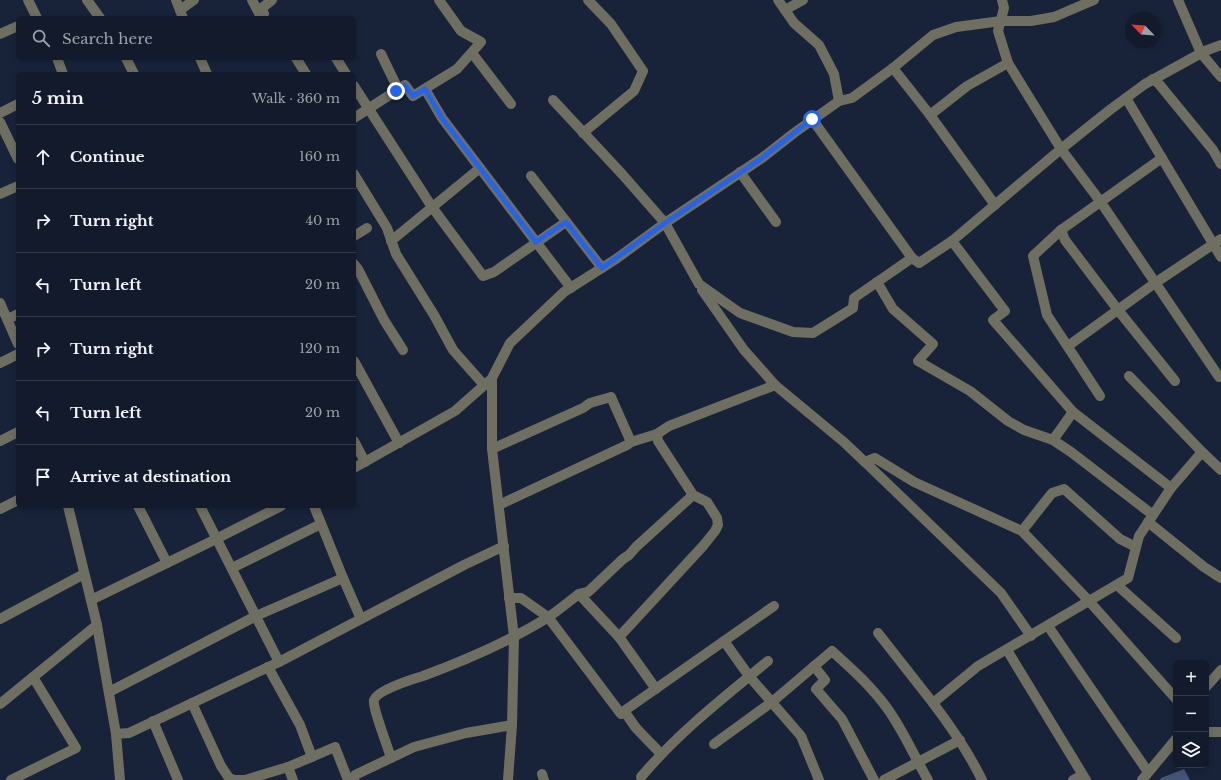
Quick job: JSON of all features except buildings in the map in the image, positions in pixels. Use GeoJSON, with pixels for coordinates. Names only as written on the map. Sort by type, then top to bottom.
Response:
{"type":"FeatureCollection","features":[{"type":"Feature","properties":{"kind":"street"},"geometry":{"type":"LineString","coordinates":[[28,0],[37,16]]}},
{"type":"Feature","properties":{"kind":"street"},"geometry":{"type":"LineString","coordinates":[[87,0],[99,16]]}},
{"type":"Feature","properties":{"kind":"street"},"geometry":{"type":"LineString","coordinates":[[176,0],[182,14],[194,0]]}},
{"type":"Feature","properties":{"kind":"street"},"geometry":{"type":"LineString","coordinates":[[252,0],[262,16]]}},
{"type":"Feature","properties":{"kind":"street"},"geometry":{"type":"LineString","coordinates":[[263,16],[262,8],[272,0]]}},
{"type":"Feature","properties":{"kind":"street"},"geometry":{"type":"LineString","coordinates":[[356,117],[405,85],[413,96],[425,89],[457,69],[481,42],[461,31],[439,0]]}},
{"type":"Feature","properties":{"kind":"street"},"geometry":{"type":"LineString","coordinates":[[583,133],[634,91],[643,71],[611,24],[588,0]]}},
{"type":"Feature","properties":{"kind":"street"},"geometry":{"type":"LineString","coordinates":[[778,0],[794,23],[819,45],[834,74],[839,101]]}},
{"type":"Feature","properties":{"kind":"street"},"geometry":{"type":"LineString","coordinates":[[785,10],[803,0]]}},
{"type":"Feature","properties":{"kind":"street"},"geometry":{"type":"LineString","coordinates":[[1002,0],[1004,8],[998,31],[1008,63],[1061,149],[1218,370]]}},
{"type":"Feature","properties":{"kind":"street"},"geometry":{"type":"LineString","coordinates":[[356,467],[455,411],[492,378],[510,343],[564,292],[602,268],[665,223],[762,158],[812,119],[839,101],[852,98],[893,68],[933,35],[956,27],[1000,22],[1031,21],[1054,17],[1094,0]]}},
{"type":"Feature","properties":{"kind":"street"},"geometry":{"type":"LineString","coordinates":[[1178,0],[1201,53],[1221,77]]}},
{"type":"Feature","properties":{"kind":"street"},"geometry":{"type":"LineString","coordinates":[[0,34],[16,27]]}},
{"type":"Feature","properties":{"kind":"street"},"geometry":{"type":"LineString","coordinates":[[812,119],[912,258],[919,263],[952,241],[1061,149],[1126,98],[1153,79],[1201,53],[1221,45]]}},
{"type":"Feature","properties":{"kind":"street"},"geometry":{"type":"LineString","coordinates":[[472,53],[511,104]]}},
{"type":"Feature","properties":{"kind":"street"},"geometry":{"type":"LineString","coordinates":[[381,54],[397,87],[396,91]]}},
{"type":"Feature","properties":{"kind":"street"},"geometry":{"type":"LineString","coordinates":[[58,60],[62,72]]}},
{"type":"Feature","properties":{"kind":"street"},"geometry":{"type":"LineString","coordinates":[[127,60],[133,72]]}},
{"type":"Feature","properties":{"kind":"street"},"geometry":{"type":"LineString","coordinates":[[201,60],[206,72]]}},
{"type":"Feature","properties":{"kind":"street"},"geometry":{"type":"LineString","coordinates":[[297,60],[305,72]]}},
{"type":"Feature","properties":{"kind":"street"},"geometry":{"type":"LineString","coordinates":[[337,60],[345,72]]}},
{"type":"Feature","properties":{"kind":"street"},"geometry":{"type":"LineString","coordinates":[[930,115],[967,86],[1008,63]]}},
{"type":"Feature","properties":{"kind":"street"},"geometry":{"type":"LineString","coordinates":[[893,68],[930,115],[995,205]]}},
{"type":"Feature","properties":{"kind":"street"},"geometry":{"type":"LineString","coordinates":[[1153,79],[1159,84],[1213,150],[1221,164]]}},
{"type":"Feature","properties":{"kind":"street"},"geometry":{"type":"LineString","coordinates":[[356,89],[432,207],[483,276],[494,272],[566,222]]}},
{"type":"Feature","properties":{"kind":"street"},"geometry":{"type":"LineString","coordinates":[[425,89],[442,118],[571,288]]}},
{"type":"Feature","properties":{"kind":"street"},"geometry":{"type":"LineString","coordinates":[[1126,98],[1162,158],[1217,241],[1221,257]]}},
{"type":"Feature","properties":{"kind":"street"},"geometry":{"type":"LineString","coordinates":[[552,100],[622,174],[665,223],[699,284],[744,350],[775,385],[845,443],[1001,593],[1031,636]]}},
{"type":"Feature","properties":{"kind":"street"},"geometry":{"type":"LineString","coordinates":[[0,113],[16,105]]}},
{"type":"Feature","properties":{"kind":"street"},"geometry":{"type":"LineString","coordinates":[[0,122],[16,155]]}},
{"type":"Feature","properties":{"kind":"street"},"geometry":{"type":"LineString","coordinates":[[1100,396],[1047,314],[1033,256],[1061,230],[1162,158]]}},
{"type":"Feature","properties":{"kind":"street"},"geometry":{"type":"LineString","coordinates":[[391,241],[480,168]]}},
{"type":"Feature","properties":{"kind":"street"},"geometry":{"type":"LineString","coordinates":[[740,172],[776,222]]}},
{"type":"Feature","properties":{"kind":"street"},"geometry":{"type":"LineString","coordinates":[[531,176],[602,268]]}},
{"type":"Feature","properties":{"kind":"street"},"geometry":{"type":"LineString","coordinates":[[356,177],[387,228],[396,254],[434,315],[453,350],[484,385]]}},
{"type":"Feature","properties":{"kind":"street"},"geometry":{"type":"LineString","coordinates":[[0,194],[16,187]]}},
{"type":"Feature","properties":{"kind":"street"},"geometry":{"type":"LineString","coordinates":[[356,235],[367,228]]}},
{"type":"Feature","properties":{"kind":"street"},"geometry":{"type":"LineString","coordinates":[[1061,230],[1065,240],[1118,310],[1175,381]]}},
{"type":"Feature","properties":{"kind":"street"},"geometry":{"type":"LineString","coordinates":[[952,241],[1005,311],[993,320],[1073,412],[1171,488]]}},
{"type":"Feature","properties":{"kind":"street"},"geometry":{"type":"LineString","coordinates":[[1068,346],[1155,283],[1217,241]]}},
{"type":"Feature","properties":{"kind":"street"},"geometry":{"type":"LineString","coordinates":[[699,284],[740,313],[793,332],[813,333],[853,308],[854,298],[912,258]]}},
{"type":"Feature","properties":{"kind":"street"},"geometry":{"type":"LineString","coordinates":[[356,266],[384,320],[403,350]]}},
{"type":"Feature","properties":{"kind":"street"},"geometry":{"type":"LineString","coordinates":[[877,282],[893,309],[933,344],[918,361],[970,391],[1008,421],[1024,430],[1053,440],[1071,452],[1151,518],[1204,567],[1221,578]]}},
{"type":"Feature","properties":{"kind":"street"},"geometry":{"type":"LineString","coordinates":[[0,303],[16,339]]}},
{"type":"Feature","properties":{"kind":"street"},"geometry":{"type":"LineString","coordinates":[[8,319],[16,315]]}},
{"type":"Feature","properties":{"kind":"street"},"geometry":{"type":"LineString","coordinates":[[0,363],[16,355]]}},
{"type":"Feature","properties":{"kind":"street"},"geometry":{"type":"LineString","coordinates":[[356,365],[398,443]]}},
{"type":"Feature","properties":{"kind":"street"},"geometry":{"type":"LineString","coordinates":[[1130,376],[1221,470]]}},
{"type":"Feature","properties":{"kind":"street"},"geometry":{"type":"LineString","coordinates":[[492,378],[492,449],[514,637],[512,725],[508,780]]}},
{"type":"Feature","properties":{"kind":"street"},"geometry":{"type":"LineString","coordinates":[[499,505],[631,442],[656,434],[669,426],[775,385]]}},
{"type":"Feature","properties":{"kind":"street"},"geometry":{"type":"LineString","coordinates":[[492,449],[583,408],[590,403],[611,397],[631,442]]}},
{"type":"Feature","properties":{"kind":"street"},"geometry":{"type":"LineString","coordinates":[[1053,440],[1073,412]]}},
{"type":"Feature","properties":{"kind":"street"},"geometry":{"type":"LineString","coordinates":[[0,441],[16,433]]}},
{"type":"Feature","properties":{"kind":"street"},"geometry":{"type":"LineString","coordinates":[[619,637],[703,546],[718,525],[717,518],[713,510],[707,502],[693,495],[658,441],[656,434]]}},
{"type":"Feature","properties":{"kind":"street"},"geometry":{"type":"LineString","coordinates":[[356,445],[365,462]]}},
{"type":"Feature","properties":{"kind":"street"},"geometry":{"type":"LineString","coordinates":[[933,702],[978,666],[1128,578],[1139,536],[1171,488],[1202,452]]}},
{"type":"Feature","properties":{"kind":"street"},"geometry":{"type":"LineString","coordinates":[[865,462],[875,458],[914,482],[1022,532],[1089,601],[1173,696]]}},
{"type":"Feature","properties":{"kind":"street"},"geometry":{"type":"LineString","coordinates":[[1022,532],[1052,493],[1064,489],[1120,539],[1136,547]]}},
{"type":"Feature","properties":{"kind":"street"},"geometry":{"type":"LineString","coordinates":[[391,758],[375,711],[374,700],[377,695],[398,685],[453,665],[514,637],[548,617],[579,594],[588,592],[623,559],[630,556],[636,547],[693,495]]}},
{"type":"Feature","properties":{"kind":"street"},"geometry":{"type":"LineString","coordinates":[[0,509],[16,501]]}},
{"type":"Feature","properties":{"kind":"street"},"geometry":{"type":"LineString","coordinates":[[68,508],[97,625],[116,734],[120,780]]}},
{"type":"Feature","properties":{"kind":"street"},"geometry":{"type":"LineString","coordinates":[[139,508],[167,563]]}},
{"type":"Feature","properties":{"kind":"street"},"geometry":{"type":"LineString","coordinates":[[201,508],[279,662]]}},
{"type":"Feature","properties":{"kind":"street"},"geometry":{"type":"LineString","coordinates":[[315,508],[361,619]]}},
{"type":"Feature","properties":{"kind":"street"},"geometry":{"type":"LineString","coordinates":[[91,600],[217,538],[263,510]]}},
{"type":"Feature","properties":{"kind":"street"},"geometry":{"type":"LineString","coordinates":[[232,568],[321,524]]}},
{"type":"Feature","properties":{"kind":"street"},"geometry":{"type":"LineString","coordinates":[[116,734],[129,733],[279,662],[464,565],[504,546]]}},
{"type":"Feature","properties":{"kind":"street"},"geometry":{"type":"LineString","coordinates":[[0,619],[84,574]]}},
{"type":"Feature","properties":{"kind":"street"},"geometry":{"type":"LineString","coordinates":[[109,692],[256,616],[343,578]]}},
{"type":"Feature","properties":{"kind":"street"},"geometry":{"type":"LineString","coordinates":[[1117,585],[1176,638]]}},
{"type":"Feature","properties":{"kind":"street"},"geometry":{"type":"LineString","coordinates":[[579,594],[619,637],[656,689]]}},
{"type":"Feature","properties":{"kind":"street"},"geometry":{"type":"LineString","coordinates":[[510,598],[521,598],[548,617],[621,714]]}},
{"type":"Feature","properties":{"kind":"street"},"geometry":{"type":"LineString","coordinates":[[661,754],[636,728],[624,711],[774,606]]}},
{"type":"Feature","properties":{"kind":"street"},"geometry":{"type":"LineString","coordinates":[[0,704],[97,625]]}},
{"type":"Feature","properties":{"kind":"street"},"geometry":{"type":"LineString","coordinates":[[1048,626],[1145,776],[1173,743]]}},
{"type":"Feature","properties":{"kind":"street"},"geometry":{"type":"LineString","coordinates":[[878,633],[933,702],[960,740],[972,759],[982,780]]}},
{"type":"Feature","properties":{"kind":"street"},"geometry":{"type":"LineString","coordinates":[[724,641],[750,676],[801,736],[819,780]]}},
{"type":"Feature","properties":{"kind":"street"},"geometry":{"type":"LineString","coordinates":[[1007,650],[1084,777],[1073,780]]}},
{"type":"Feature","properties":{"kind":"street"},"geometry":{"type":"LineString","coordinates":[[714,744],[772,702],[832,651],[860,677],[896,720],[928,780]]}},
{"type":"Feature","properties":{"kind":"street"},"geometry":{"type":"LineString","coordinates":[[640,779],[661,754],[699,718],[768,661]]}},
{"type":"Feature","properties":{"kind":"street"},"geometry":{"type":"LineString","coordinates":[[814,666],[825,680],[816,689],[842,719],[874,780]]}},
{"type":"Feature","properties":{"kind":"street"},"geometry":{"type":"LineString","coordinates":[[268,667],[300,725],[312,757]]}},
{"type":"Feature","properties":{"kind":"street"},"geometry":{"type":"LineString","coordinates":[[1209,684],[1221,670]]}},
{"type":"Feature","properties":{"kind":"street"},"geometry":{"type":"LineString","coordinates":[[11,780],[76,748],[33,677]]}},
{"type":"Feature","properties":{"kind":"street"},"geometry":{"type":"LineString","coordinates":[[192,703],[220,766],[229,778],[235,780],[245,780],[288,767],[335,747],[348,780]]}},
{"type":"Feature","properties":{"kind":"street"},"geometry":{"type":"LineString","coordinates":[[153,722],[178,780]]}},
{"type":"Feature","properties":{"kind":"street"},"geometry":{"type":"LineString","coordinates":[[354,780],[355,775],[414,747],[466,733],[512,725]]}},
{"type":"Feature","properties":{"kind":"street"},"geometry":{"type":"LineString","coordinates":[[1209,732],[1221,732]]}},
{"type":"Feature","properties":{"kind":"street"},"geometry":{"type":"LineString","coordinates":[[884,780],[960,740]]}},
{"type":"Feature","properties":{"kind":"street"},"geometry":{"type":"LineString","coordinates":[[288,767],[292,780]]}},
{"type":"Feature","properties":{"kind":"water"},"geometry":{"type":"Polygon","coordinates":[[[1184,769],[1190,780],[1160,780],[1161,778],[1184,769]]]}},
{"type":"Feature","properties":{"kind":"route"},"geometry":{"type":"LineString","coordinates":[[396,91],[405,85],[413,96],[425,89],[442,118],[536,242],[566,222],[602,268],[665,223],[762,158],[812,119]]}}]}
